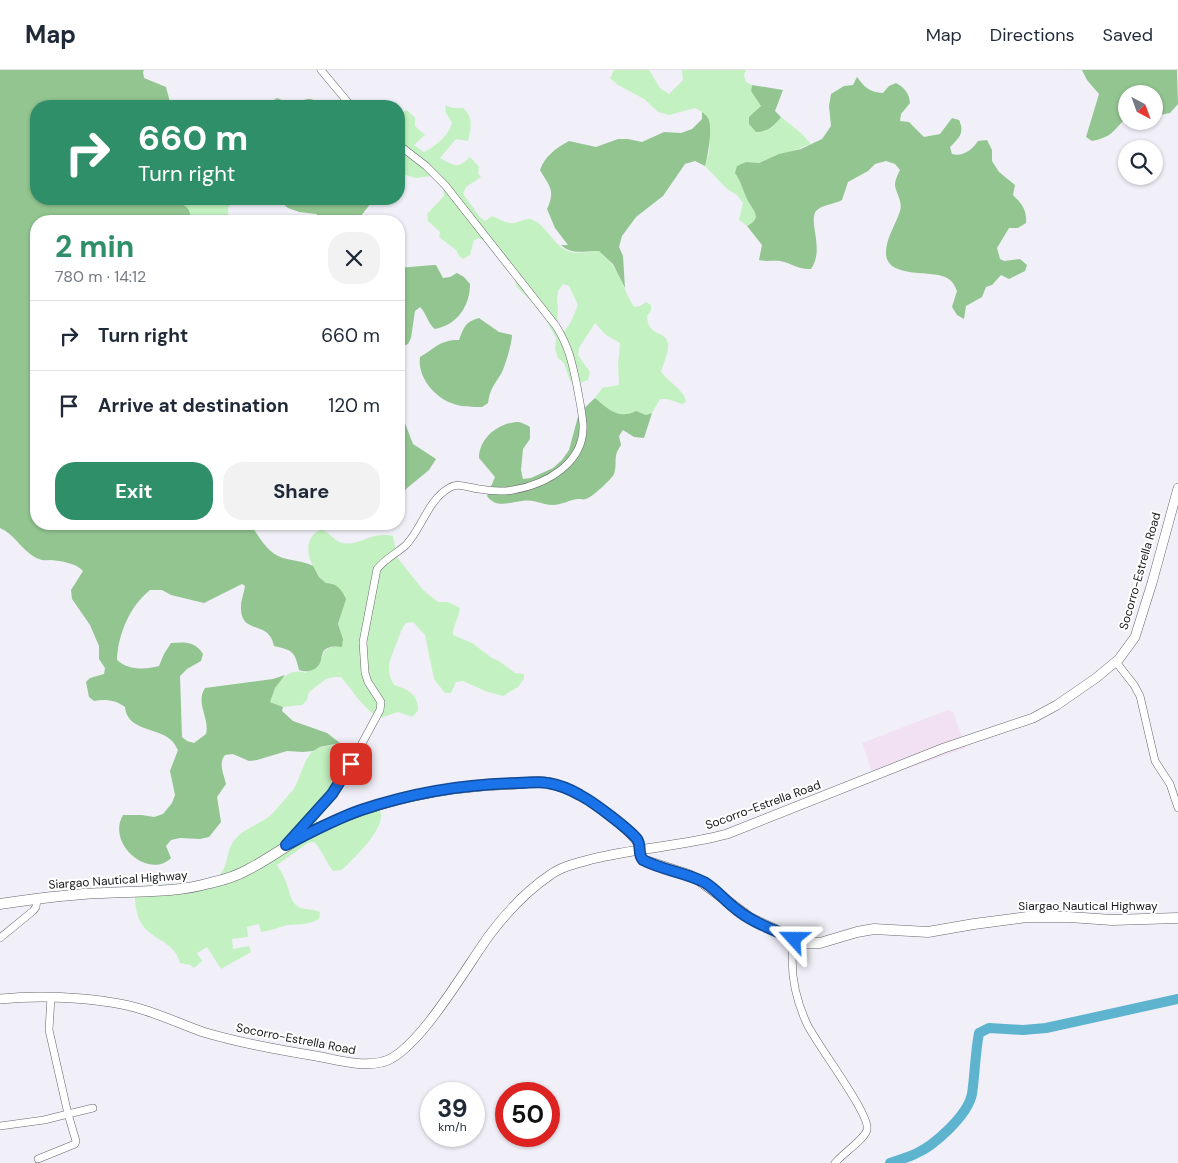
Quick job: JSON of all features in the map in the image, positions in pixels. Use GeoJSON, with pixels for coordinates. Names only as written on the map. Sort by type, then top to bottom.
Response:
{"type":"FeatureCollection","features":[{"type":"Feature","properties":{"kind":"main road","name":"Siargao Nautical Highway"},"geometry":{"type":"LineString","coordinates":[[0,904],[78,894],[185,890],[240,874],[286,845],[347,815],[390,802],[455,788],[545,782],[562,787],[589,800],[634,836],[639,844],[639,853],[643,860],[689,875],[707,884],[736,909],[750,918],[804,943],[820,943],[874,928],[928,932],[1027,917],[1112,920],[1174,919]]}},
{"type":"Feature","properties":{"kind":"street"},"geometry":{"type":"LineString","coordinates":[[321,70],[346,100]]}},
{"type":"Feature","properties":{"kind":"street"},"geometry":{"type":"LineString","coordinates":[[286,845],[332,794],[351,764],[380,710],[381,702],[364,673],[362,642],[377,569],[384,561],[405,545],[432,505],[449,488],[463,486],[495,491],[512,490],[537,484],[558,473],[568,464],[576,454],[581,440],[582,416],[569,350],[556,326],[445,185],[426,166],[405,150]]}},
{"type":"Feature","properties":{"kind":"street","name":"Socorro-Estrella Road"},"geometry":{"type":"LineString","coordinates":[[0,999],[51,997],[128,1006],[203,1032],[253,1044],[354,1062],[382,1062],[394,1057],[419,1034],[491,933],[509,912],[552,874],[572,865],[639,849],[687,843],[727,834],[944,748],[1033,718],[1076,693],[1116,662],[1128,648],[1138,629],[1178,488]]}},
{"type":"Feature","properties":{"kind":"street"},"geometry":{"type":"LineString","coordinates":[[1116,662],[1140,696],[1155,760],[1170,784],[1178,808]]}},
{"type":"Feature","properties":{"kind":"street"},"geometry":{"type":"LineString","coordinates":[[0,938],[33,911],[36,907],[37,899]]}},
{"type":"Feature","properties":{"kind":"street"},"geometry":{"type":"LineString","coordinates":[[1174,919],[1178,910]]}},
{"type":"Feature","properties":{"kind":"street"},"geometry":{"type":"LineString","coordinates":[[794,939],[791,961],[792,980],[806,1023],[857,1102],[867,1122],[865,1135],[835,1163]]}},
{"type":"Feature","properties":{"kind":"street"},"geometry":{"type":"LineString","coordinates":[[38,1159],[74,1144],[76,1141],[49,1030],[51,997]]}},
{"type":"Feature","properties":{"kind":"street"},"geometry":{"type":"LineString","coordinates":[[0,1126],[34,1122],[93,1108]]}},
{"type":"Feature","properties":{"kind":"shaded area"},"geometry":{"type":"Polygon","coordinates":[[[948,710],[953,712],[966,748],[875,780],[862,743],[948,710]]]}},
{"type":"Feature","properties":{"kind":"green space"},"geometry":{"type":"Polygon","coordinates":[[[0,70],[144,70],[144,78],[166,87],[169,100],[30,100],[30,205],[183,205],[190,215],[30,215],[30,530],[254,530],[264,544],[277,556],[313,566],[319,577],[326,583],[333,584],[339,588],[346,599],[338,624],[343,639],[342,647],[327,648],[323,652],[318,666],[311,671],[299,670],[292,653],[274,646],[272,639],[266,632],[250,625],[244,620],[241,607],[245,586],[242,584],[204,603],[171,595],[162,590],[150,590],[137,604],[126,621],[120,640],[117,660],[126,666],[148,668],[159,666],[171,643],[185,643],[193,645],[200,650],[203,654],[201,661],[187,669],[180,676],[182,737],[187,741],[194,743],[206,734],[207,728],[202,705],[202,694],[205,688],[273,679],[285,675],[275,688],[270,702],[283,707],[282,711],[293,721],[327,733],[340,743],[320,747],[313,751],[287,751],[249,761],[233,754],[225,755],[222,765],[226,784],[217,797],[221,822],[209,837],[171,840],[166,846],[171,858],[162,864],[152,865],[132,856],[120,837],[119,826],[123,815],[154,817],[163,814],[172,803],[175,795],[170,771],[178,750],[172,741],[165,736],[137,725],[127,715],[125,707],[110,701],[94,701],[89,697],[86,682],[90,678],[104,674],[105,668],[99,659],[99,646],[90,625],[72,599],[71,590],[83,571],[68,563],[42,560],[33,556],[11,535],[0,528],[0,70]]]}},
{"type":"Feature","properties":{"kind":"green space"},"geometry":{"type":"Polygon","coordinates":[[[614,70],[649,70],[660,88],[669,94],[683,80],[682,70],[746,70],[744,75],[746,82],[752,85],[751,91],[761,106],[755,112],[763,132],[772,127],[781,117],[811,144],[759,163],[746,162],[735,173],[756,216],[755,220],[747,226],[739,220],[743,203],[737,195],[727,189],[705,166],[710,139],[702,112],[695,108],[669,115],[658,112],[644,99],[618,85],[610,78],[614,70]]]}},
{"type":"Feature","properties":{"kind":"green space"},"geometry":{"type":"Polygon","coordinates":[[[1082,70],[1177,70],[1178,104],[1170,113],[1163,114],[1163,85],[1118,85],[1118,127],[1108,135],[1092,141],[1086,137],[1099,94],[1087,80],[1082,70]]]}},
{"type":"Feature","properties":{"kind":"green space"},"geometry":{"type":"Polygon","coordinates":[[[857,77],[865,87],[875,92],[883,93],[889,86],[896,83],[902,87],[909,96],[910,103],[901,114],[900,121],[909,122],[924,137],[940,134],[952,118],[959,120],[961,132],[950,147],[952,154],[963,154],[970,150],[978,141],[987,140],[992,150],[992,161],[999,172],[1015,185],[1013,195],[1019,201],[1026,214],[1026,223],[1018,228],[1009,228],[997,248],[1000,259],[1004,261],[1020,259],[1027,265],[1025,271],[1009,279],[1001,275],[992,285],[986,287],[982,297],[966,306],[964,319],[957,315],[952,307],[957,291],[949,279],[938,275],[901,270],[888,261],[886,252],[888,242],[901,207],[895,185],[900,170],[895,164],[886,161],[875,164],[868,171],[848,182],[842,200],[821,207],[816,211],[814,222],[817,253],[811,269],[780,261],[759,260],[762,245],[747,226],[755,220],[756,216],[735,173],[737,166],[746,162],[759,163],[779,154],[801,149],[822,139],[831,126],[829,106],[831,94],[844,86],[853,85],[857,77]]]}},
{"type":"Feature","properties":{"kind":"green space"},"geometry":{"type":"Polygon","coordinates":[[[752,85],[783,90],[775,111],[781,117],[773,126],[764,131],[756,132],[749,124],[749,117],[761,106],[751,91],[752,85]]]}},
{"type":"Feature","properties":{"kind":"green space"},"geometry":{"type":"Polygon","coordinates":[[[445,105],[453,108],[463,108],[469,116],[471,127],[468,141],[456,139],[440,158],[449,163],[459,165],[470,157],[479,167],[478,173],[481,177],[466,187],[463,194],[480,217],[485,221],[492,216],[511,223],[530,219],[538,223],[558,244],[568,251],[579,253],[599,251],[606,257],[616,270],[634,307],[646,302],[651,305],[651,311],[647,316],[650,328],[664,336],[668,344],[661,372],[680,390],[686,402],[682,404],[667,399],[660,399],[652,413],[646,415],[636,411],[619,414],[609,409],[595,398],[602,388],[619,385],[620,343],[606,335],[595,323],[579,348],[578,355],[590,372],[588,380],[577,384],[570,381],[564,363],[558,358],[555,349],[556,338],[542,313],[517,287],[514,277],[486,242],[479,238],[474,240],[470,255],[463,259],[456,250],[439,237],[440,232],[428,221],[427,214],[444,196],[443,189],[431,176],[416,178],[405,175],[405,111],[407,110],[415,118],[415,126],[425,135],[414,145],[424,152],[441,140],[448,132],[452,123],[446,113],[445,105]],[[563,284],[558,291],[557,337],[568,327],[578,305],[569,286],[563,284]]]}},
{"type":"Feature","properties":{"kind":"green space"},"geometry":{"type":"Polygon","coordinates":[[[702,112],[708,118],[710,127],[709,149],[705,166],[695,161],[685,164],[663,196],[636,217],[622,236],[619,247],[623,256],[625,288],[613,264],[599,251],[575,251],[561,245],[568,245],[555,228],[547,209],[551,193],[549,184],[540,170],[552,153],[569,141],[596,147],[618,139],[642,142],[664,132],[681,133],[692,129],[702,119],[702,112]]]}},
{"type":"Feature","properties":{"kind":"green space"},"geometry":{"type":"Polygon","coordinates":[[[184,205],[230,205],[228,208],[229,215],[189,215],[184,205]]]}},
{"type":"Feature","properties":{"kind":"green space"},"geometry":{"type":"Polygon","coordinates":[[[285,205],[369,205],[362,215],[317,215],[288,208],[285,205]]]}},
{"type":"Feature","properties":{"kind":"green space"},"geometry":{"type":"Polygon","coordinates":[[[436,265],[443,278],[457,273],[470,284],[465,307],[456,319],[443,327],[435,329],[420,307],[415,311],[411,338],[405,345],[405,268],[436,265]]]}},
{"type":"Feature","properties":{"kind":"green space"},"geometry":{"type":"Polygon","coordinates":[[[479,318],[499,332],[512,335],[510,349],[503,371],[491,391],[488,403],[482,407],[457,405],[440,397],[429,386],[421,372],[420,357],[442,343],[459,340],[466,326],[471,321],[479,318]]]}},
{"type":"Feature","properties":{"kind":"green space"},"geometry":{"type":"Polygon","coordinates":[[[595,398],[619,414],[636,411],[646,415],[652,413],[644,438],[634,437],[623,430],[619,436],[621,445],[616,457],[614,474],[606,484],[586,499],[578,499],[556,505],[535,501],[499,504],[487,496],[495,477],[479,458],[482,444],[491,432],[504,425],[519,422],[530,427],[530,439],[523,449],[521,470],[523,479],[531,478],[553,468],[562,460],[569,450],[579,413],[595,398]]]}},
{"type":"Feature","properties":{"kind":"green space"},"geometry":{"type":"Polygon","coordinates":[[[405,423],[413,444],[436,459],[429,470],[405,491],[405,423]]]}},
{"type":"Feature","properties":{"kind":"green space"},"geometry":{"type":"Polygon","coordinates":[[[323,530],[336,540],[348,544],[379,535],[393,536],[397,557],[423,590],[438,602],[448,602],[460,608],[453,635],[472,643],[515,673],[524,674],[524,679],[518,687],[503,696],[485,691],[463,681],[456,682],[451,693],[445,693],[434,679],[425,635],[413,622],[406,623],[402,630],[391,658],[389,669],[394,685],[404,688],[417,701],[418,711],[412,717],[398,712],[380,718],[363,705],[341,677],[326,679],[309,692],[307,700],[302,705],[283,707],[270,702],[278,684],[287,675],[292,672],[305,673],[320,663],[326,650],[332,647],[341,647],[343,639],[338,624],[341,615],[332,583],[326,583],[320,578],[309,555],[308,547],[314,534],[323,530]]]}},
{"type":"Feature","properties":{"kind":"green space"},"geometry":{"type":"Polygon","coordinates":[[[340,743],[352,750],[358,762],[340,791],[317,817],[317,823],[367,803],[376,803],[381,814],[373,836],[342,870],[333,871],[314,842],[308,843],[277,865],[295,904],[301,908],[320,912],[319,919],[261,932],[259,924],[247,927],[248,937],[232,939],[233,949],[249,946],[251,952],[221,969],[207,947],[197,953],[202,961],[194,968],[180,963],[176,953],[146,930],[140,921],[136,909],[135,891],[143,886],[193,883],[218,876],[224,869],[233,842],[247,829],[273,813],[293,790],[312,752],[318,748],[340,743]]]}},
{"type":"Feature","properties":{"kind":"waterway"},"geometry":{"type":"LineString","coordinates":[[890,1163],[923,1150],[949,1129],[964,1111],[972,1094],[979,1033],[989,1028],[1023,1030],[1046,1028],[1178,999]]}},
{"type":"Feature","properties":{"kind":"route"},"geometry":{"type":"LineString","coordinates":[[351,764],[326,802],[296,832],[286,845],[362,809],[426,793],[470,786],[551,783],[589,800],[634,836],[639,844],[640,857],[643,860],[689,875],[707,884],[736,909],[750,918],[794,939]]}}]}
